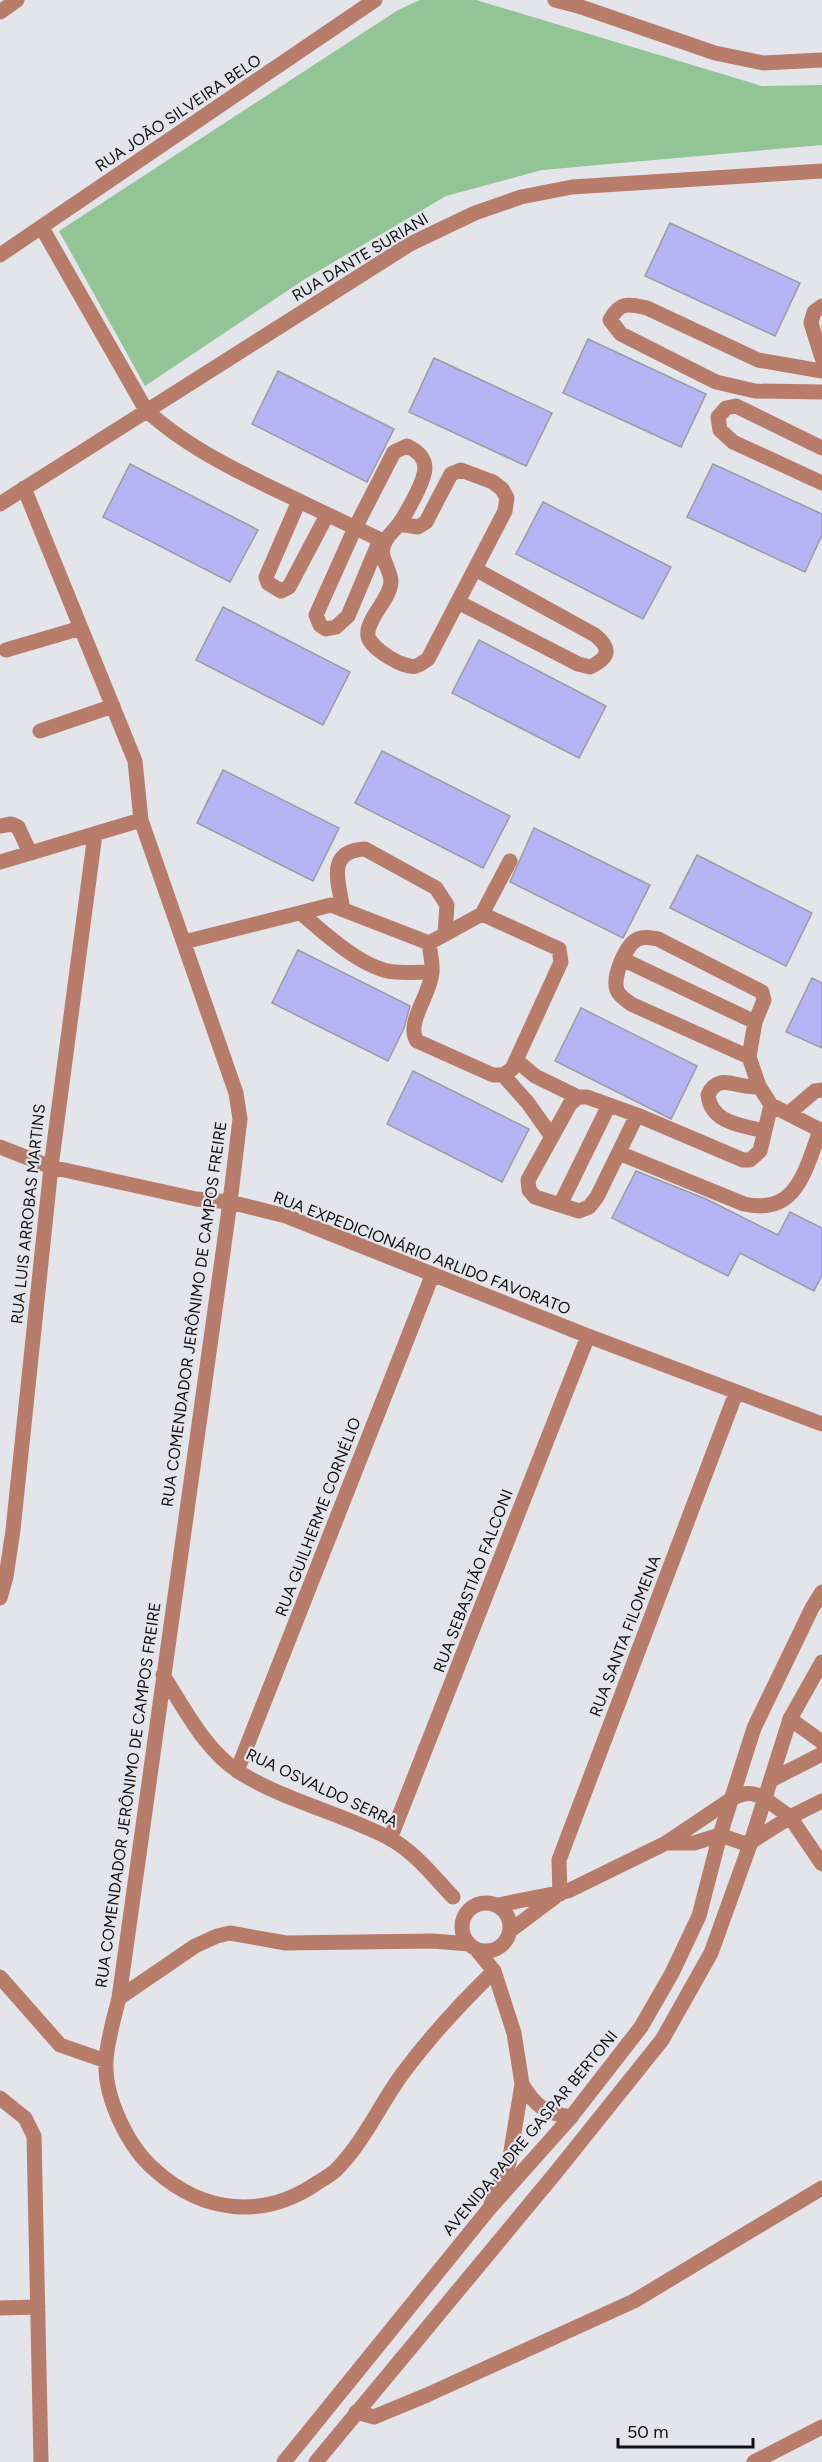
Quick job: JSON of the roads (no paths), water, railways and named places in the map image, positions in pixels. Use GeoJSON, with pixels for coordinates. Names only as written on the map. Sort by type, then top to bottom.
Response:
{"type":"FeatureCollection","features":[{"type":"Feature","properties":{"kind":"street"},"geometry":{"type":"LineString","coordinates":[[0,12],[17,0]]}},
{"type":"Feature","properties":{"kind":"street","name":"RUA JOÃO SILVEIRA BELO"},"geometry":{"type":"LineString","coordinates":[[0,255],[375,0]]}},
{"type":"Feature","properties":{"kind":"street"},"geometry":{"type":"LineString","coordinates":[[555,0],[715,53],[763,63],[822,60]]}},
{"type":"Feature","properties":{"kind":"street","name":"RUA DANTE SURIANI"},"geometry":{"type":"LineString","coordinates":[[0,504],[410,244],[474,213],[521,197],[572,187],[822,171]]}},
{"type":"Feature","properties":{"kind":"street"},"geometry":{"type":"LineString","coordinates":[[42,228],[146,410],[166,428],[194,447],[382,541]]}},
{"type":"Feature","properties":{"kind":"street"},"geometry":{"type":"LineString","coordinates":[[822,371],[758,360],[647,309],[628,304],[615,310],[610,320],[621,334],[716,382],[756,392],[822,392]]}},
{"type":"Feature","properties":{"kind":"street"},"geometry":{"type":"LineString","coordinates":[[822,306],[814,312],[811,323],[822,358]]}},
{"type":"Feature","properties":{"kind":"street"},"geometry":{"type":"LineString","coordinates":[[822,448],[736,406],[726,408],[718,417],[720,430],[733,442],[822,483]]}},
{"type":"Feature","properties":{"kind":"street"},"geometry":{"type":"LineString","coordinates":[[407,446],[419,452],[425,474],[399,524],[382,541],[348,616],[336,627],[326,629],[320,625],[316,615],[355,528],[394,452],[407,446]]}},
{"type":"Feature","properties":{"kind":"street"},"geometry":{"type":"LineString","coordinates":[[382,541],[384,563],[391,579],[389,591],[369,626],[368,636],[372,646],[405,666],[416,667],[428,659],[505,511],[507,498],[502,489],[493,482],[461,471],[451,474],[426,522],[418,527],[399,524]]}},
{"type":"Feature","properties":{"kind":"street","name":"RUA COMENDADOR JERÔNIMO DE CAMPOS FREIRE"},"geometry":{"type":"LineString","coordinates":[[24,488],[135,761],[141,820],[236,1093],[240,1119],[118,1998],[106,2061],[111,2096],[119,2119],[131,2142],[145,2159],[169,2182],[191,2196],[223,2205],[255,2207],[278,2204],[303,2193],[335,2170],[424,2045],[452,2011],[494,1971]]}},
{"type":"Feature","properties":{"kind":"street"},"geometry":{"type":"LineString","coordinates":[[299,501],[266,577],[268,583],[281,591],[289,587],[327,515]]}},
{"type":"Feature","properties":{"kind":"street"},"geometry":{"type":"LineString","coordinates":[[458,602],[578,664],[590,667],[602,661],[607,652],[604,643],[595,635],[475,569]]}},
{"type":"Feature","properties":{"kind":"street"},"geometry":{"type":"LineString","coordinates":[[6,650],[81,628]]}},
{"type":"Feature","properties":{"kind":"street"},"geometry":{"type":"LineString","coordinates":[[40,731],[113,706]]}},
{"type":"Feature","properties":{"kind":"street"},"geometry":{"type":"LineString","coordinates":[[0,862],[141,820]]}},
{"type":"Feature","properties":{"kind":"street"},"geometry":{"type":"LineString","coordinates":[[0,826],[11,824],[18,827],[30,853]]}},
{"type":"Feature","properties":{"kind":"street","name":"RUA LUIS ARROBAS MARTINS"},"geometry":{"type":"LineString","coordinates":[[0,1598],[13,1530],[51,1167],[95,834]]}},
{"type":"Feature","properties":{"kind":"street"},"geometry":{"type":"LineString","coordinates":[[343,910],[336,868],[342,856],[353,849],[365,849],[436,888],[447,905],[446,933]]}},
{"type":"Feature","properties":{"kind":"street"},"geometry":{"type":"LineString","coordinates":[[429,943],[482,914],[510,861]]}},
{"type":"Feature","properties":{"kind":"street"},"geometry":{"type":"LineString","coordinates":[[184,942],[331,905],[429,943]]}},
{"type":"Feature","properties":{"kind":"street"},"geometry":{"type":"LineString","coordinates":[[301,913],[336,943],[377,967],[393,972],[432,972]]}},
{"type":"Feature","properties":{"kind":"street"},"geometry":{"type":"LineString","coordinates":[[429,943],[432,972],[429,987],[413,1026],[413,1035],[417,1041],[493,1075],[503,1075],[512,1069],[561,962],[559,949],[482,914]]}},
{"type":"Feature","properties":{"kind":"street"},"geometry":{"type":"LineString","coordinates":[[619,1153],[744,1204],[761,1208],[775,1205],[800,1183],[821,1131],[771,1106],[759,1086],[749,1058],[755,1022],[764,1000],[762,992],[658,939],[646,937],[636,939],[628,947],[622,959],[616,979],[617,990],[622,997],[631,1004],[749,1058]]}},
{"type":"Feature","properties":{"kind":"street"},"geometry":{"type":"LineString","coordinates":[[622,959],[755,1022]]}},
{"type":"Feature","properties":{"kind":"street"},"geometry":{"type":"LineString","coordinates":[[516,1060],[535,1076],[578,1097],[587,1096],[637,1115],[743,1160],[750,1160],[759,1151],[771,1106]]}},
{"type":"Feature","properties":{"kind":"street"},"geometry":{"type":"LineString","coordinates":[[503,1075],[528,1103],[552,1137]]}},
{"type":"Feature","properties":{"kind":"street"},"geometry":{"type":"LineString","coordinates":[[759,1086],[752,1088],[720,1082],[711,1087],[708,1095],[713,1112],[721,1119],[764,1131]]}},
{"type":"Feature","properties":{"kind":"street"},"geometry":{"type":"LineString","coordinates":[[788,1114],[816,1091],[822,1090]]}},
{"type":"Feature","properties":{"kind":"street"},"geometry":{"type":"LineString","coordinates":[[578,1097],[570,1104],[528,1180],[530,1190],[536,1197],[579,1211],[590,1207],[597,1197],[637,1115]]}},
{"type":"Feature","properties":{"kind":"street"},"geometry":{"type":"LineString","coordinates":[[560,1204],[609,1105]]}},
{"type":"Feature","properties":{"kind":"street","name":"RUA EXPEDICIONÁRIO ARLIDO FAVORATO"},"geometry":{"type":"LineString","coordinates":[[0,1147],[51,1167],[196,1199],[230,1202],[286,1216],[588,1336],[822,1424]]}},
{"type":"Feature","properties":{"kind":"street","name":"RUA GUILHERME CORNÉLIO"},"geometry":{"type":"LineString","coordinates":[[237,1771],[432,1275]]}},
{"type":"Feature","properties":{"kind":"street","name":"RUA SEBASTIÃO FALCONI"},"geometry":{"type":"LineString","coordinates":[[390,1839],[588,1336]]}},
{"type":"Feature","properties":{"kind":"street","name":"RUA SANTA FILOMENA"},"geometry":{"type":"LineString","coordinates":[[560,1893],[559,1860],[736,1393]]}},
{"type":"Feature","properties":{"kind":"street","name":"AVENIDA PADRE GASPAR BERTONI"},"geometry":{"type":"LineString","coordinates":[[284,2462],[489,2209],[571,2117],[641,2026],[672,1973],[699,1916],[720,1835],[754,1728],[822,1592]]}},
{"type":"Feature","properties":{"kind":"street"},"geometry":{"type":"LineString","coordinates":[[316,2462],[553,2176],[662,2040],[711,1953],[751,1842],[789,1719],[822,1662]]}},
{"type":"Feature","properties":{"kind":"street","name":"RUA OSVALDO SERRA"},"geometry":{"type":"LineString","coordinates":[[163,1675],[195,1726],[214,1749],[237,1771],[279,1792],[390,1839],[416,1857],[453,1898],[462,1922]]}},
{"type":"Feature","properties":{"kind":"street"},"geometry":{"type":"LineString","coordinates":[[789,1719],[822,1742]]}},
{"type":"Feature","properties":{"kind":"street"},"geometry":{"type":"LineString","coordinates":[[771,1780],[822,1754]]}},
{"type":"Feature","properties":{"kind":"street"},"geometry":{"type":"LineString","coordinates":[[118,1998],[195,1946],[230,1933],[286,1943],[433,1941],[491,1951],[505,1943],[511,1930],[560,1893],[666,1844],[733,1798],[745,1793],[754,1793],[764,1798],[790,1817],[822,1864]]}},
{"type":"Feature","properties":{"kind":"street"},"geometry":{"type":"LineString","coordinates":[[666,1844],[694,1843],[720,1835],[743,1843],[751,1842],[790,1817],[822,1801]]}},
{"type":"Feature","properties":{"kind":"street"},"geometry":{"type":"LineString","coordinates":[[453,1898],[477,1905],[498,1905],[560,1893]]}},
{"type":"Feature","properties":{"kind":"street"},"geometry":{"type":"LineString","coordinates":[[433,1941],[462,1922],[477,1905]]}},
{"type":"Feature","properties":{"kind":"street"},"geometry":{"type":"LineString","coordinates":[[498,1905],[507,1913],[511,1930]]}},
{"type":"Feature","properties":{"kind":"street"},"geometry":{"type":"LineString","coordinates":[[462,1922],[465,1939],[494,1971],[514,2033],[522,2084],[509,2163],[489,2209]]}},
{"type":"Feature","properties":{"kind":"street"},"geometry":{"type":"LineString","coordinates":[[494,1971],[499,1948]]}},
{"type":"Feature","properties":{"kind":"street"},"geometry":{"type":"LineString","coordinates":[[0,1977],[60,2045],[106,2061]]}},
{"type":"Feature","properties":{"kind":"street"},"geometry":{"type":"LineString","coordinates":[[522,2084],[532,2101],[556,2114],[571,2117]]}},
{"type":"Feature","properties":{"kind":"street"},"geometry":{"type":"LineString","coordinates":[[0,2098],[25,2118],[34,2136],[41,2462]]}},
{"type":"Feature","properties":{"kind":"street"},"geometry":{"type":"LineString","coordinates":[[356,2412],[374,2417],[385,2413],[634,2301],[822,2188]]}},
{"type":"Feature","properties":{"kind":"street"},"geometry":{"type":"LineString","coordinates":[[0,2308],[38,2307]]}},
{"type":"Feature","properties":{"kind":"street"},"geometry":{"type":"LineString","coordinates":[[754,2462],[822,2427]]}}]}
